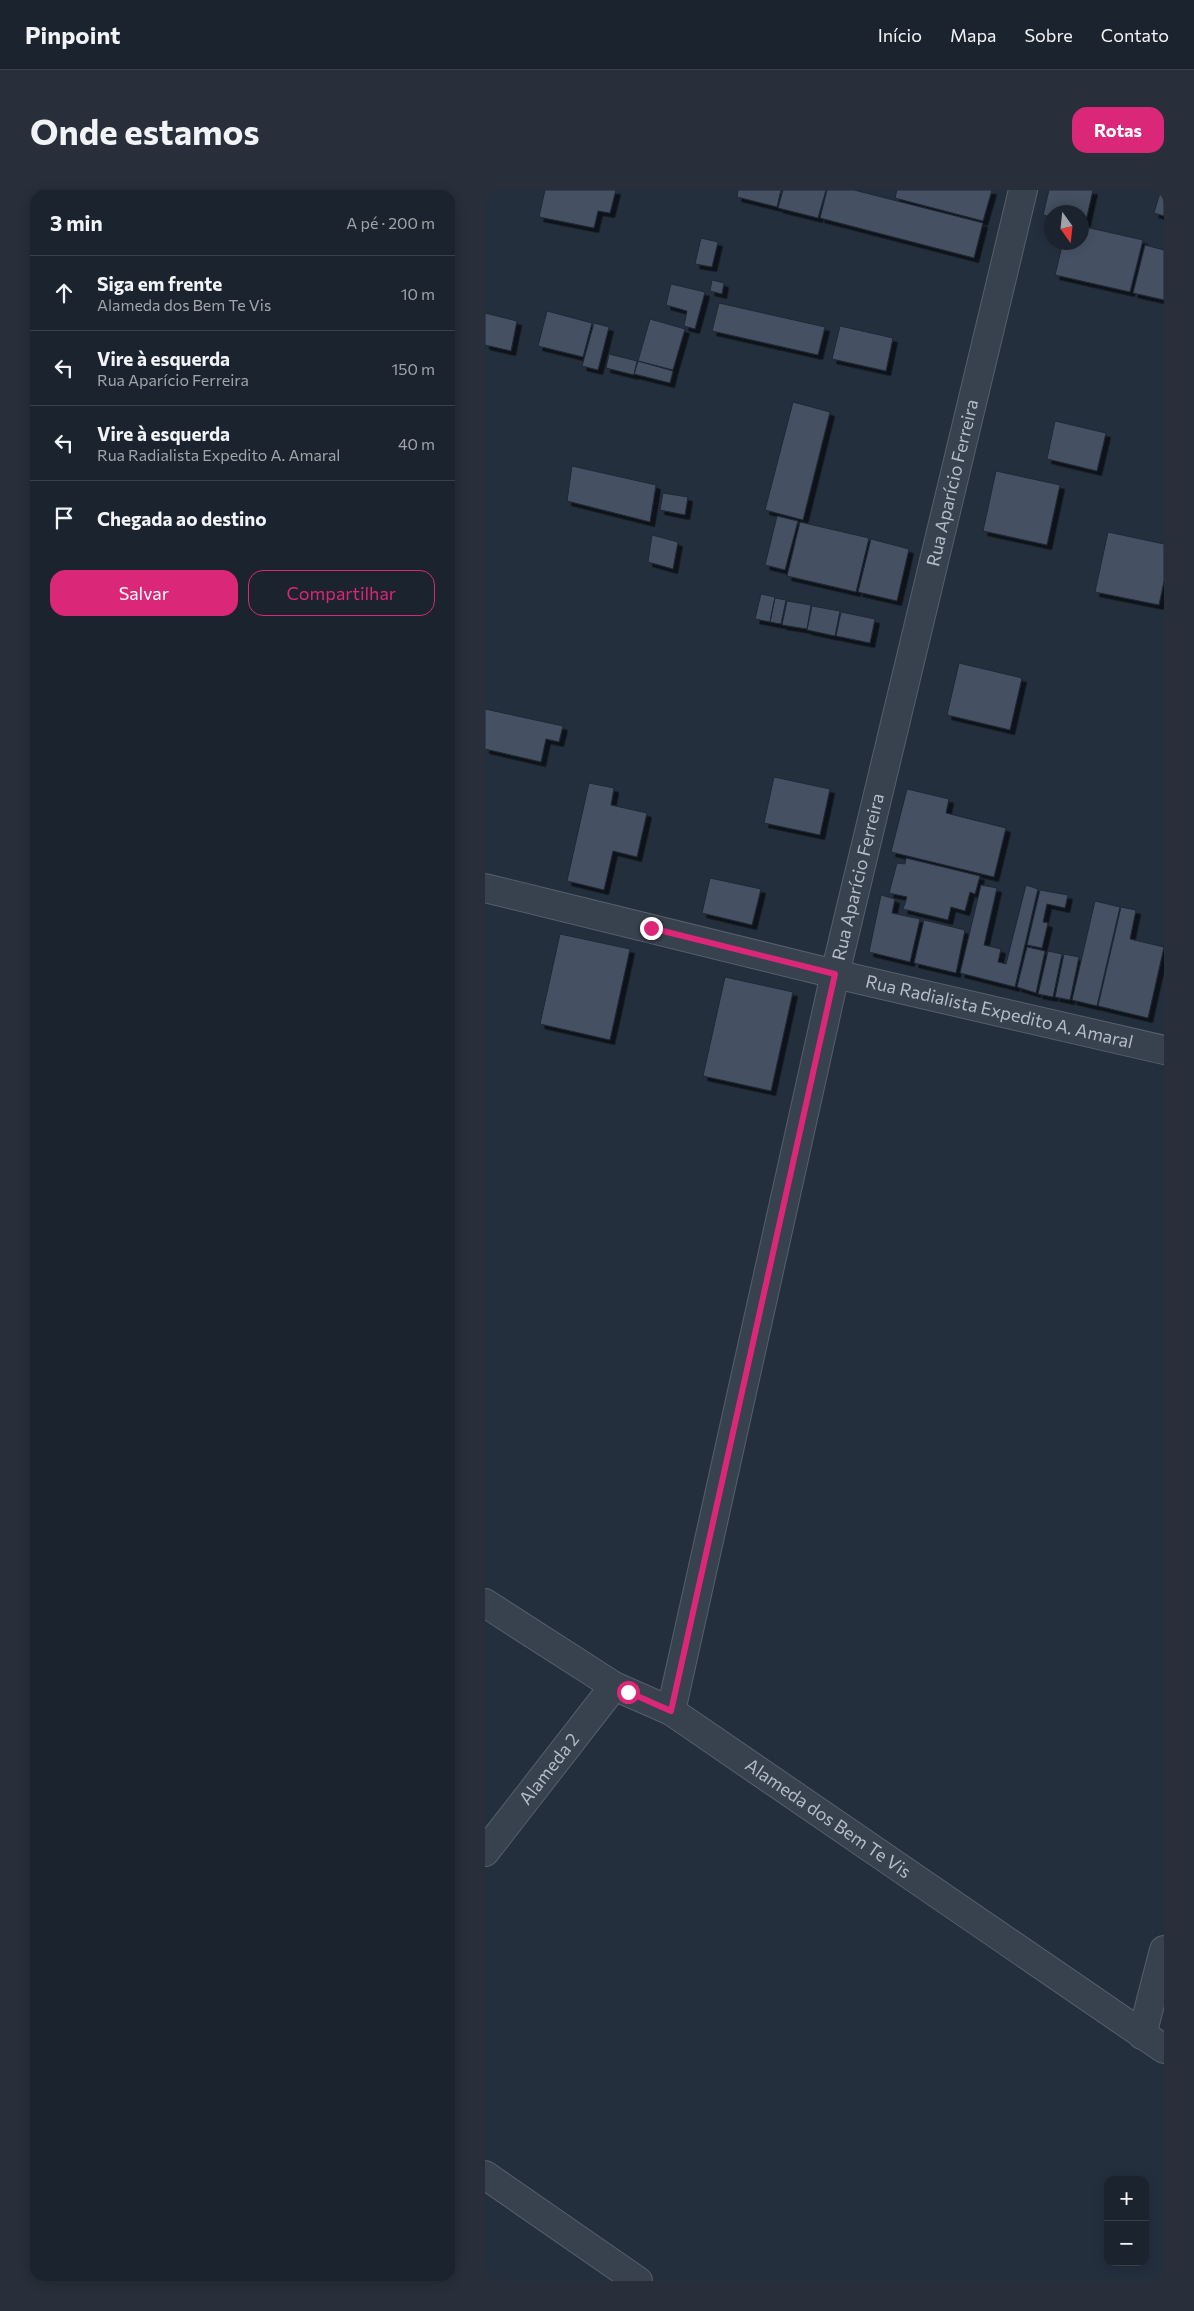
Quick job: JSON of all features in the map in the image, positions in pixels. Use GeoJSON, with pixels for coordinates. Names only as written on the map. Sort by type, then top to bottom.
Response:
{"type":"FeatureCollection","features":[{"type":"Feature","properties":{"kind":"street","name":"Rua Aparício Ferreira"},"geometry":{"type":"LineString","coordinates":[[671,1711],[835,974],[1023,190]]}},
{"type":"Feature","properties":{"kind":"street","name":"Rua Radialista Expedito A. Amaral"},"geometry":{"type":"LineString","coordinates":[[485,888],[835,974],[1164,1050]]}},
{"type":"Feature","properties":{"kind":"street","name":"Alameda dos Bem Te Vis"},"geometry":{"type":"LineString","coordinates":[[485,1603],[614,1686],[671,1711],[1153,2042]]}},
{"type":"Feature","properties":{"kind":"street","name":"Alameda 2"},"geometry":{"type":"LineString","coordinates":[[485,1852],[614,1686]]}},
{"type":"Feature","properties":{"kind":"street"},"geometry":{"type":"LineString","coordinates":[[1153,2042],[1164,1950]]}},
{"type":"Feature","properties":{"kind":"street"},"geometry":{"type":"LineString","coordinates":[[485,2175],[638,2281]]}},
{"type":"Feature","properties":{"kind":"building"},"geometry":{"type":"Polygon","coordinates":[[[545,190],[616,190],[610,213],[598,211],[594,228],[539,217],[545,190]]]}},
{"type":"Feature","properties":{"kind":"building"},"geometry":{"type":"Polygon","coordinates":[[[738,190],[781,190],[777,207],[737,197],[738,190]]]}},
{"type":"Feature","properties":{"kind":"building"},"geometry":{"type":"Polygon","coordinates":[[[783,190],[826,190],[818,218],[778,208],[783,190]]]}},
{"type":"Feature","properties":{"kind":"building"},"geometry":{"type":"Polygon","coordinates":[[[827,190],[854,190],[983,223],[974,258],[820,218],[827,190]]]}},
{"type":"Feature","properties":{"kind":"building"},"geometry":{"type":"Polygon","coordinates":[[[897,190],[992,190],[983,221],[895,198],[897,190]]]}},
{"type":"Feature","properties":{"kind":"building"},"geometry":{"type":"Polygon","coordinates":[[[1049,190],[1093,190],[1089,208],[1089,205],[1045,205],[1049,190]]]}},
{"type":"Feature","properties":{"kind":"building"},"geometry":{"type":"Polygon","coordinates":[[[1160,193],[1164,195],[1164,216],[1154,213],[1160,193]]]}},
{"type":"Feature","properties":{"kind":"building"},"geometry":{"type":"Polygon","coordinates":[[[1089,228],[1143,240],[1130,292],[1055,275],[1061,250],[1089,250],[1089,228]]]}},
{"type":"Feature","properties":{"kind":"building"},"geometry":{"type":"Polygon","coordinates":[[[701,238],[718,242],[712,267],[695,264],[701,238]]]}},
{"type":"Feature","properties":{"kind":"building"},"geometry":{"type":"Polygon","coordinates":[[[1145,245],[1164,250],[1164,300],[1133,293],[1145,245]]]}},
{"type":"Feature","properties":{"kind":"building"},"geometry":{"type":"Polygon","coordinates":[[[712,280],[724,283],[722,294],[710,291],[712,280]]]}},
{"type":"Feature","properties":{"kind":"building"},"geometry":{"type":"Polygon","coordinates":[[[671,284],[705,292],[695,329],[684,326],[687,311],[666,305],[671,284]]]}},
{"type":"Feature","properties":{"kind":"building"},"geometry":{"type":"Polygon","coordinates":[[[719,303],[825,327],[818,355],[712,331],[719,303]]]}},
{"type":"Feature","properties":{"kind":"building"},"geometry":{"type":"Polygon","coordinates":[[[547,311],[592,323],[583,357],[538,346],[547,311]]]}},
{"type":"Feature","properties":{"kind":"building"},"geometry":{"type":"Polygon","coordinates":[[[485,313],[517,321],[511,351],[485,345],[485,313]]]}},
{"type":"Feature","properties":{"kind":"building"},"geometry":{"type":"Polygon","coordinates":[[[650,319],[685,329],[673,370],[638,361],[650,319]]]}},
{"type":"Feature","properties":{"kind":"building"},"geometry":{"type":"Polygon","coordinates":[[[594,323],[609,327],[598,370],[582,366],[594,323]]]}},
{"type":"Feature","properties":{"kind":"building"},"geometry":{"type":"Polygon","coordinates":[[[840,326],[893,338],[886,371],[832,359],[840,326]]]}},
{"type":"Feature","properties":{"kind":"building"},"geometry":{"type":"Polygon","coordinates":[[[609,354],[637,361],[634,375],[606,368],[609,354]]]}},
{"type":"Feature","properties":{"kind":"building"},"geometry":{"type":"Polygon","coordinates":[[[638,361],[673,371],[670,383],[634,374],[638,361]]]}},
{"type":"Feature","properties":{"kind":"building"},"geometry":{"type":"Polygon","coordinates":[[[793,402],[830,412],[803,520],[765,510],[793,402]]]}},
{"type":"Feature","properties":{"kind":"building"},"geometry":{"type":"Polygon","coordinates":[[[1055,421],[1106,433],[1097,471],[1047,459],[1055,421]]]}},
{"type":"Feature","properties":{"kind":"building"},"geometry":{"type":"Polygon","coordinates":[[[572,466],[656,485],[650,522],[567,501],[572,466]]]}},
{"type":"Feature","properties":{"kind":"building"},"geometry":{"type":"Polygon","coordinates":[[[996,471],[1060,485],[1047,545],[983,531],[996,471]]]}},
{"type":"Feature","properties":{"kind":"building"},"geometry":{"type":"Polygon","coordinates":[[[663,493],[688,497],[685,515],[660,510],[663,493]]]}},
{"type":"Feature","properties":{"kind":"building"},"geometry":{"type":"Polygon","coordinates":[[[777,516],[798,521],[785,570],[765,565],[777,516]]]}},
{"type":"Feature","properties":{"kind":"building"},"geometry":{"type":"Polygon","coordinates":[[[800,522],[869,538],[856,592],[787,576],[800,522]]]}},
{"type":"Feature","properties":{"kind":"building"},"geometry":{"type":"Polygon","coordinates":[[[1108,532],[1164,544],[1164,581],[1159,605],[1095,592],[1108,532]]]}},
{"type":"Feature","properties":{"kind":"building"},"geometry":{"type":"Polygon","coordinates":[[[652,535],[678,542],[673,569],[648,562],[652,535]]]}},
{"type":"Feature","properties":{"kind":"building"},"geometry":{"type":"Polygon","coordinates":[[[871,539],[909,549],[897,601],[858,592],[871,539]]]}},
{"type":"Feature","properties":{"kind":"building"},"geometry":{"type":"Polygon","coordinates":[[[761,594],[775,597],[770,622],[755,619],[761,594]]]}},
{"type":"Feature","properties":{"kind":"building"},"geometry":{"type":"Polygon","coordinates":[[[775,598],[786,600],[781,624],[770,622],[775,598]]]}},
{"type":"Feature","properties":{"kind":"building"},"geometry":{"type":"Polygon","coordinates":[[[787,601],[811,605],[807,629],[782,625],[787,601]]]}},
{"type":"Feature","properties":{"kind":"building"},"geometry":{"type":"Polygon","coordinates":[[[812,606],[840,611],[835,636],[807,630],[812,606]]]}},
{"type":"Feature","properties":{"kind":"building"},"geometry":{"type":"Polygon","coordinates":[[[841,612],[875,619],[870,643],[836,636],[841,612]]]}},
{"type":"Feature","properties":{"kind":"building"},"geometry":{"type":"Polygon","coordinates":[[[959,663],[1022,678],[1010,730],[947,715],[959,663]]]}},
{"type":"Feature","properties":{"kind":"building"},"geometry":{"type":"Polygon","coordinates":[[[485,709],[563,726],[559,742],[546,739],[541,762],[485,749],[485,709]]]}},
{"type":"Feature","properties":{"kind":"building"},"geometry":{"type":"Polygon","coordinates":[[[774,777],[830,789],[820,835],[764,823],[774,777]]]}},
{"type":"Feature","properties":{"kind":"building"},"geometry":{"type":"Polygon","coordinates":[[[589,783],[614,788],[611,805],[647,813],[637,857],[613,851],[604,890],[567,881],[589,783]]]}},
{"type":"Feature","properties":{"kind":"building"},"geometry":{"type":"Polygon","coordinates":[[[907,789],[949,799],[946,813],[1006,828],[994,877],[891,852],[907,789]]]}},
{"type":"Feature","properties":{"kind":"building"},"geometry":{"type":"Polygon","coordinates":[[[906,858],[980,876],[975,894],[970,892],[965,911],[951,907],[948,920],[903,909],[907,897],[889,893],[897,863],[905,864],[906,858]]]}},
{"type":"Feature","properties":{"kind":"building"},"geometry":{"type":"Polygon","coordinates":[[[710,878],[761,889],[752,925],[702,913],[710,878]]]}},
{"type":"Feature","properties":{"kind":"building"},"geometry":{"type":"Polygon","coordinates":[[[981,885],[997,888],[984,945],[1001,949],[998,962],[1006,964],[1026,885],[1038,889],[1015,987],[960,973],[981,885]]]}},
{"type":"Feature","properties":{"kind":"building"},"geometry":{"type":"Polygon","coordinates":[[[1040,890],[1068,895],[1065,908],[1047,904],[1043,922],[1048,923],[1042,948],[1027,945],[1040,890]]]}},
{"type":"Feature","properties":{"kind":"building"},"geometry":{"type":"Polygon","coordinates":[[[881,895],[895,899],[892,913],[920,919],[910,962],[869,952],[881,895]]]}},
{"type":"Feature","properties":{"kind":"building"},"geometry":{"type":"Polygon","coordinates":[[[1095,901],[1120,907],[1097,1006],[1072,1000],[1095,901]]]}},
{"type":"Feature","properties":{"kind":"building"},"geometry":{"type":"Polygon","coordinates":[[[1121,907],[1136,910],[1130,939],[1164,947],[1148,1018],[1098,1006],[1121,907]]]}},
{"type":"Feature","properties":{"kind":"building"},"geometry":{"type":"Polygon","coordinates":[[[924,920],[965,930],[956,973],[914,963],[924,920]]]}},
{"type":"Feature","properties":{"kind":"building"},"geometry":{"type":"Polygon","coordinates":[[[560,934],[630,949],[610,1040],[540,1024],[560,934]]]}},
{"type":"Feature","properties":{"kind":"building"},"geometry":{"type":"Polygon","coordinates":[[[1027,947],[1045,951],[1036,993],[1017,987],[1027,947]]]}},
{"type":"Feature","properties":{"kind":"building"},"geometry":{"type":"Polygon","coordinates":[[[1048,951],[1062,954],[1053,997],[1038,994],[1048,951]]]}},
{"type":"Feature","properties":{"kind":"building"},"geometry":{"type":"Polygon","coordinates":[[[1064,954],[1079,957],[1070,1000],[1055,997],[1064,954]]]}},
{"type":"Feature","properties":{"kind":"building"},"geometry":{"type":"Polygon","coordinates":[[[725,977],[793,992],[771,1091],[703,1076],[725,977]]]}},
{"type":"Feature","properties":{"kind":"route"},"geometry":{"type":"LineString","coordinates":[[628,1692],[671,1711],[835,974],[651,928]]}}]}
